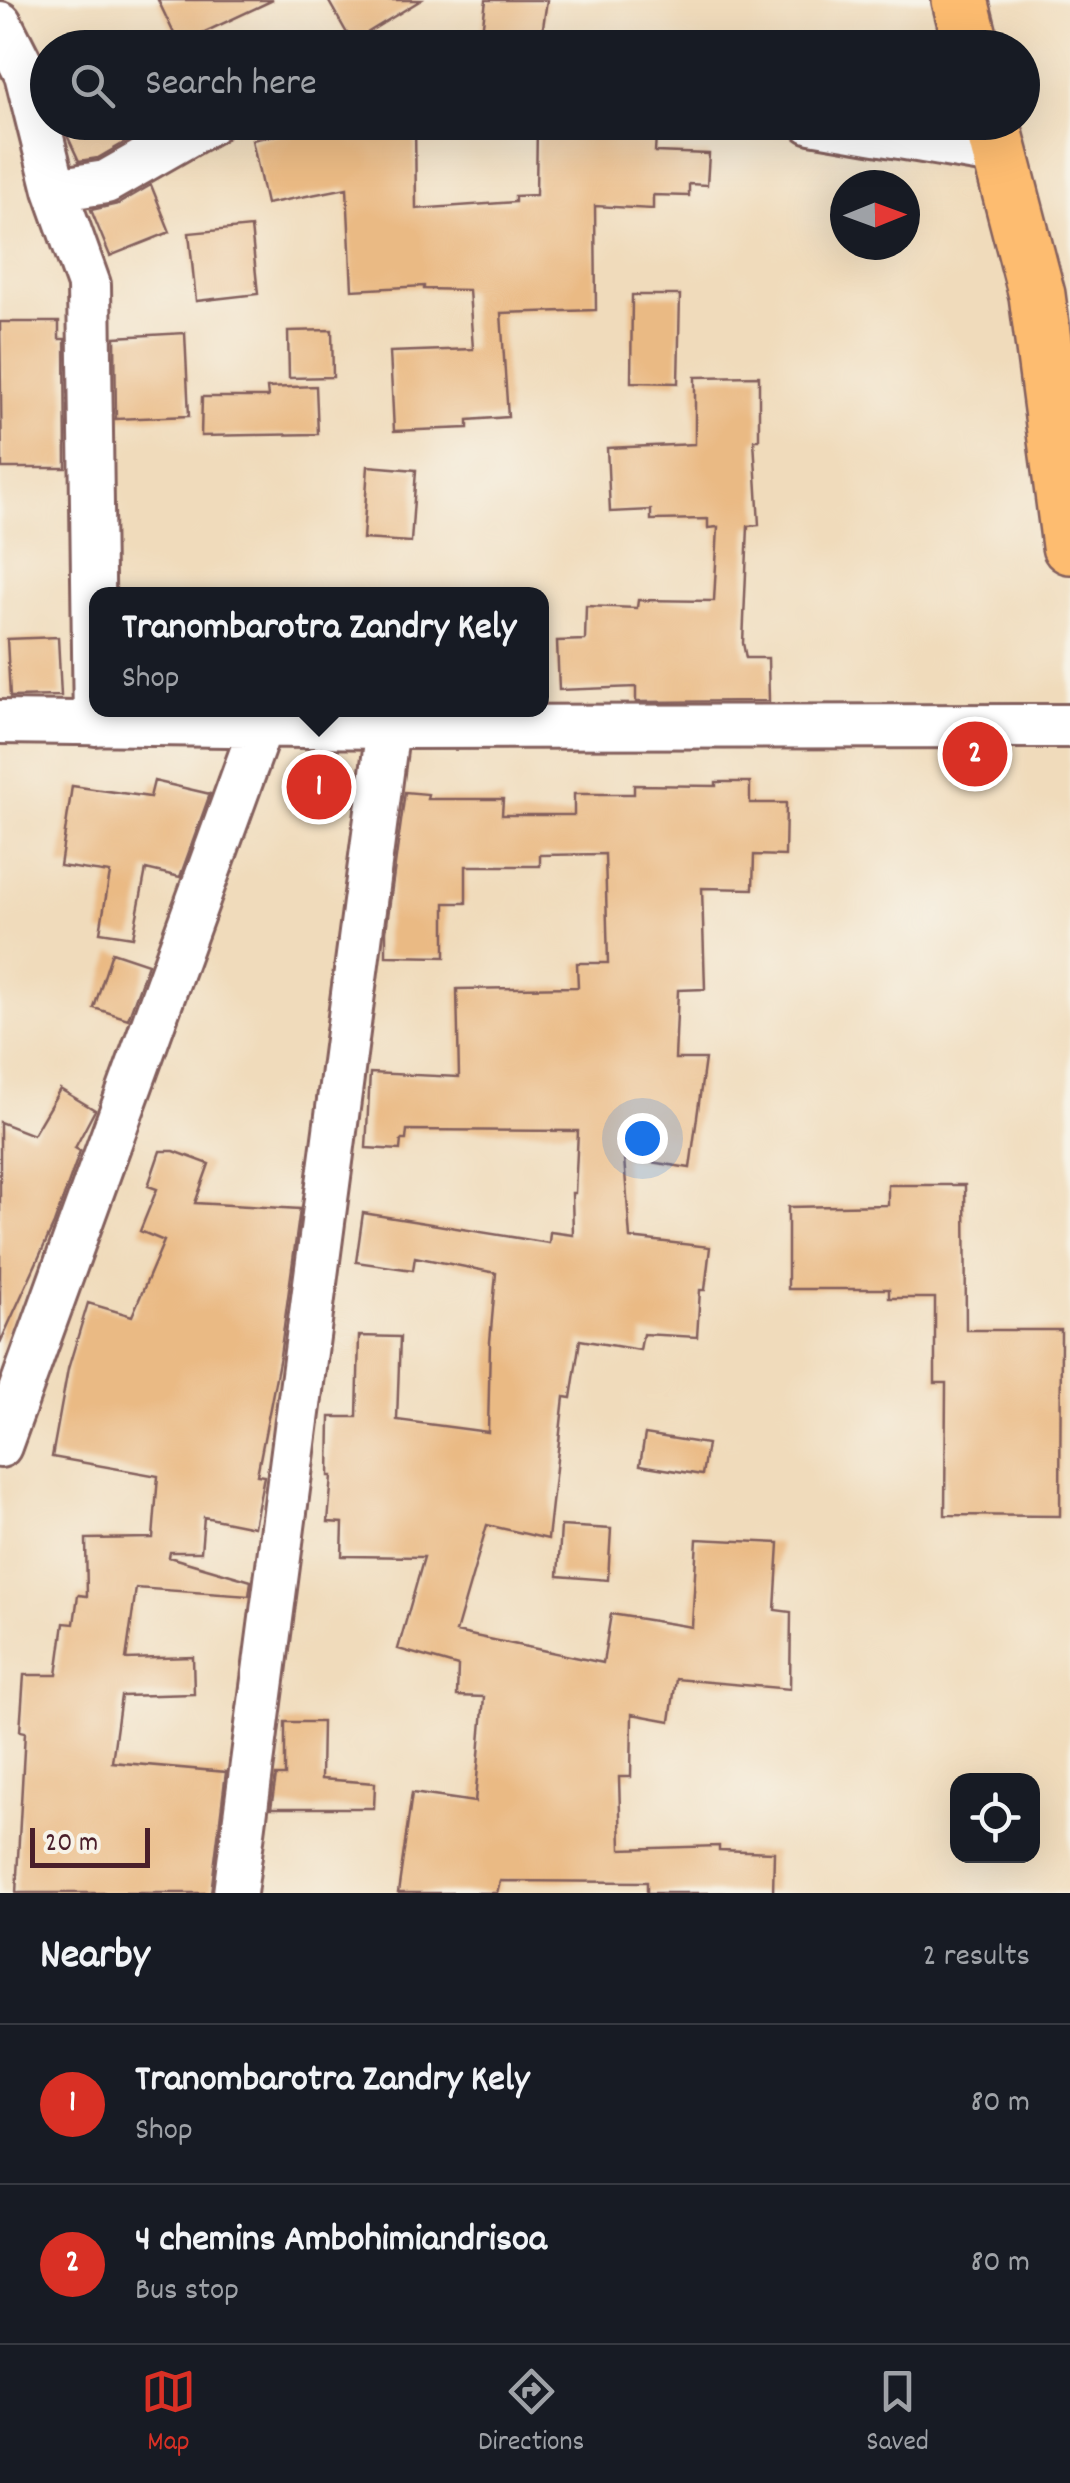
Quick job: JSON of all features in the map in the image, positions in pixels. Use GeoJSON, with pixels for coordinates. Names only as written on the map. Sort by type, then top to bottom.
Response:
{"type":"FeatureCollection","features":[{"type":"Feature","properties":{"kind":"main road"},"geometry":{"type":"LineString","coordinates":[[960,0],[968,30]]}},
{"type":"Feature","properties":{"kind":"main road"},"geometry":{"type":"LineString","coordinates":[[997,140],[1037,295],[1070,546]]}},
{"type":"Feature","properties":{"kind":"street"},"geometry":{"type":"LineString","coordinates":[[0,23],[30,89]]}},
{"type":"Feature","properties":{"kind":"street"},"geometry":{"type":"LineString","coordinates":[[43,140],[89,285],[93,587]]}},
{"type":"Feature","properties":{"kind":"street"},"geometry":{"type":"LineString","coordinates":[[56,190],[106,182],[180,140]]}},
{"type":"Feature","properties":{"kind":"street"},"geometry":{"type":"LineString","coordinates":[[95,717],[95,724]]}},
{"type":"Feature","properties":{"kind":"street"},"geometry":{"type":"LineString","coordinates":[[0,722],[388,727],[1070,726]]}},
{"type":"Feature","properties":{"kind":"street"},"geometry":{"type":"LineString","coordinates":[[0,1446],[261,726]]}},
{"type":"Feature","properties":{"kind":"street"},"geometry":{"type":"LineString","coordinates":[[235,1893],[388,727]]}},
{"type":"Feature","properties":{"kind":"building"},"geometry":{"type":"Polygon","coordinates":[[[158,0],[273,0],[209,30],[172,30],[158,0]]]}},
{"type":"Feature","properties":{"kind":"building"},"geometry":{"type":"Polygon","coordinates":[[[328,0],[421,0],[372,30],[345,30],[328,0]]]}},
{"type":"Feature","properties":{"kind":"building"},"geometry":{"type":"Polygon","coordinates":[[[486,0],[547,0],[543,30],[482,30],[486,0]]]}},
{"type":"Feature","properties":{"kind":"building"},"geometry":{"type":"Polygon","coordinates":[[[69,140],[129,140],[98,158],[79,161],[69,140]]]}},
{"type":"Feature","properties":{"kind":"building"},"geometry":{"type":"Polygon","coordinates":[[[252,140],[415,140],[416,209],[515,202],[515,196],[536,195],[537,140],[656,140],[655,152],[709,154],[707,185],[689,184],[689,196],[653,195],[653,209],[595,206],[596,310],[501,313],[508,417],[468,420],[468,428],[394,431],[390,352],[473,349],[469,290],[424,286],[352,290],[347,188],[266,204],[252,140]]]}},
{"type":"Feature","properties":{"kind":"building"},"geometry":{"type":"Polygon","coordinates":[[[151,185],[170,232],[110,256],[91,210],[118,204],[151,185]]]}},
{"type":"Feature","properties":{"kind":"building"},"geometry":{"type":"Polygon","coordinates":[[[251,227],[258,294],[196,301],[189,233],[251,227]]]}},
{"type":"Feature","properties":{"kind":"building"},"geometry":{"type":"Polygon","coordinates":[[[632,295],[680,295],[678,383],[631,382],[632,295]]]}},
{"type":"Feature","properties":{"kind":"building"},"geometry":{"type":"Polygon","coordinates":[[[0,322],[59,322],[59,339],[65,339],[66,468],[2,468],[0,322]]]}},
{"type":"Feature","properties":{"kind":"building"},"geometry":{"type":"Polygon","coordinates":[[[332,330],[333,377],[289,378],[288,331],[332,330]]]}},
{"type":"Feature","properties":{"kind":"building"},"geometry":{"type":"Polygon","coordinates":[[[185,333],[189,416],[116,419],[115,337],[185,333]]]}},
{"type":"Feature","properties":{"kind":"building"},"geometry":{"type":"Polygon","coordinates":[[[759,376],[759,440],[754,440],[759,525],[748,526],[743,643],[746,658],[768,658],[769,701],[636,702],[636,687],[559,690],[557,641],[585,640],[586,606],[637,608],[638,600],[714,601],[718,527],[708,528],[708,519],[651,520],[651,510],[610,512],[607,448],[695,444],[695,377],[759,376]]]}},
{"type":"Feature","properties":{"kind":"building"},"geometry":{"type":"Polygon","coordinates":[[[316,386],[318,434],[201,436],[202,397],[268,397],[267,388],[316,386]]]}},
{"type":"Feature","properties":{"kind":"building"},"geometry":{"type":"Polygon","coordinates":[[[368,466],[416,470],[411,542],[363,539],[368,466]]]}},
{"type":"Feature","properties":{"kind":"building"},"geometry":{"type":"Polygon","coordinates":[[[58,637],[61,696],[10,697],[7,639],[58,637]]]}},
{"type":"Feature","properties":{"kind":"building"},"geometry":{"type":"Polygon","coordinates":[[[154,781],[210,794],[180,877],[146,869],[133,937],[100,932],[110,873],[60,866],[72,786],[150,797],[154,781]]]}},
{"type":"Feature","properties":{"kind":"building"},"geometry":{"type":"Polygon","coordinates":[[[716,782],[750,782],[750,803],[786,803],[785,856],[754,855],[753,889],[702,888],[705,989],[678,990],[675,1059],[705,1059],[690,1168],[624,1158],[630,1238],[710,1247],[705,1290],[700,1290],[697,1337],[643,1334],[640,1350],[580,1340],[571,1398],[564,1397],[548,1539],[487,1525],[456,1632],[603,1663],[611,1614],[692,1627],[697,1539],[779,1543],[775,1610],[791,1612],[790,1689],[676,1679],[670,1721],[632,1714],[631,1777],[619,1777],[621,1849],[719,1846],[719,1850],[774,1852],[773,1893],[647,1893],[647,1882],[500,1881],[497,1893],[398,1893],[412,1793],[475,1802],[484,1697],[457,1696],[458,1666],[398,1649],[424,1557],[342,1556],[343,1523],[328,1522],[332,1476],[330,1417],[357,1417],[359,1336],[400,1337],[397,1420],[488,1432],[496,1273],[415,1257],[413,1270],[356,1262],[363,1213],[549,1243],[550,1232],[573,1235],[572,1193],[578,1131],[407,1130],[400,1150],[366,1148],[370,1073],[459,1077],[457,989],[578,987],[577,963],[608,963],[605,854],[540,855],[540,866],[466,866],[466,903],[445,903],[445,957],[386,956],[405,792],[428,794],[427,799],[503,799],[502,815],[574,815],[574,794],[634,794],[634,785],[716,786],[716,782]]]}},
{"type":"Feature","properties":{"kind":"building"},"geometry":{"type":"Polygon","coordinates":[[[112,952],[148,964],[128,1019],[94,1008],[112,952]]]}},
{"type":"Feature","properties":{"kind":"building"},"geometry":{"type":"Polygon","coordinates":[[[60,1089],[95,1110],[75,1148],[80,1151],[54,1224],[0,1343],[0,1122],[33,1135],[60,1089]]]}},
{"type":"Feature","properties":{"kind":"building"},"geometry":{"type":"Polygon","coordinates":[[[160,1151],[174,1151],[209,1164],[195,1203],[300,1209],[280,1356],[257,1475],[264,1476],[254,1527],[204,1517],[201,1552],[170,1552],[169,1557],[251,1581],[249,1596],[136,1588],[126,1659],[193,1657],[194,1694],[121,1696],[112,1762],[226,1772],[211,1893],[16,1893],[25,1732],[20,1731],[24,1675],[57,1675],[64,1623],[74,1624],[78,1595],[87,1596],[86,1539],[153,1538],[158,1476],[52,1457],[68,1369],[88,1303],[132,1316],[164,1241],[140,1231],[157,1189],[148,1186],[160,1151]]]}},
{"type":"Feature","properties":{"kind":"building"},"geometry":{"type":"Polygon","coordinates":[[[888,1185],[965,1185],[966,1330],[1061,1330],[1060,1516],[945,1515],[946,1383],[935,1383],[935,1298],[889,1298],[889,1289],[788,1289],[788,1207],[888,1205],[888,1185]]]}},
{"type":"Feature","properties":{"kind":"building"},"geometry":{"type":"Polygon","coordinates":[[[645,1434],[707,1444],[702,1475],[640,1465],[645,1434]]]}},
{"type":"Feature","properties":{"kind":"building"},"geometry":{"type":"Polygon","coordinates":[[[561,1526],[611,1529],[608,1580],[558,1576],[561,1526]]]}},
{"type":"Feature","properties":{"kind":"building"},"geometry":{"type":"Polygon","coordinates":[[[285,1722],[322,1722],[321,1779],[375,1783],[374,1808],[271,1808],[276,1776],[285,1776],[285,1722]]]}},
{"type":"Feature","properties":{"kind":"place","name":"4 chemins Ambohimiandrisoa"},"geometry":{"type":"Point","coordinates":[975,754]}},
{"type":"Feature","properties":{"kind":"place","name":"Tranombarotra Zandry Kely"},"geometry":{"type":"Point","coordinates":[319,787]}}]}
